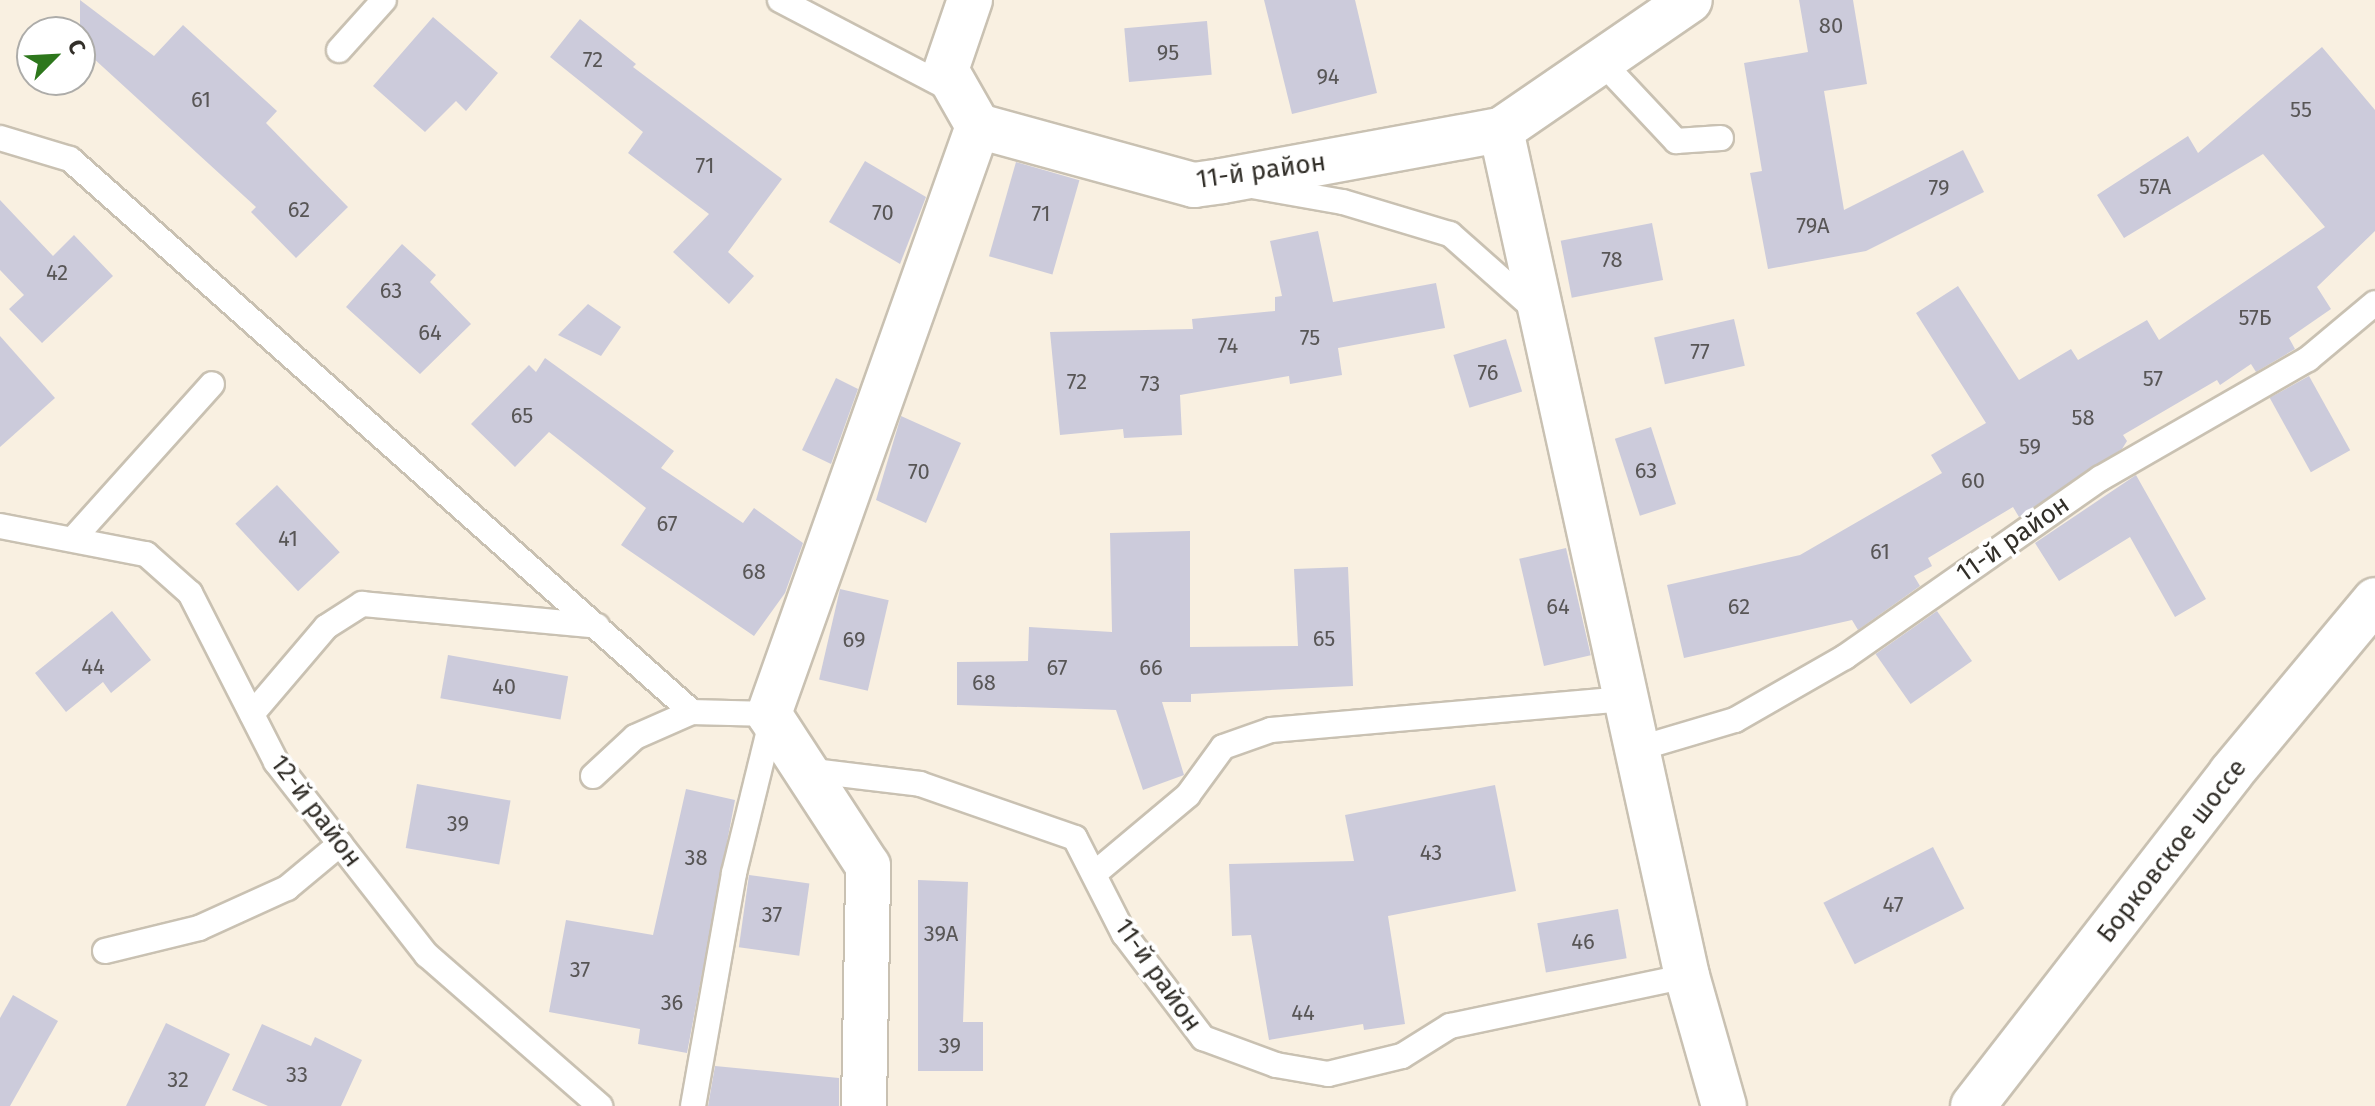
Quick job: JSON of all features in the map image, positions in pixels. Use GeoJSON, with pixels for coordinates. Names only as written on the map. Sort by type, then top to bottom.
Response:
{"type":"FeatureCollection","features":[{"type":"Feature","properties":{"kind":"street"},"geometry":{"type":"LineString","coordinates":[[864,1106],[868,866],[770,716],[969,110],[946,70],[970,0]]}},
{"type":"Feature","properties":{"kind":"street","name":"11-й район"},"geometry":{"type":"LineString","coordinates":[[969,110],[1194,185],[1222,181],[1501,130],[1690,0]]}},
{"type":"Feature","properties":{"kind":"street"},"geometry":{"type":"LineString","coordinates":[[1501,130],[1687,976],[1724,1106]]}},
{"type":"Feature","properties":{"kind":"street","name":"Борковское шоссе"},"geometry":{"type":"LineString","coordinates":[[1973,1106],[2231,773],[2375,600]]}},
{"type":"Feature","properties":{"kind":"lane"},"geometry":{"type":"LineString","coordinates":[[339,50],[384,0]]}},
{"type":"Feature","properties":{"kind":"lane"},"geometry":{"type":"LineString","coordinates":[[780,0],[969,110]]}},
{"type":"Feature","properties":{"kind":"lane"},"geometry":{"type":"LineString","coordinates":[[1601,61],[1676,141],[1721,138]]}},
{"type":"Feature","properties":{"kind":"lane"},"geometry":{"type":"LineString","coordinates":[[0,138],[70,159],[692,712]]}},
{"type":"Feature","properties":{"kind":"lane"},"geometry":{"type":"LineString","coordinates":[[1222,181],[1343,202],[1450,234],[1541,314]]}},
{"type":"Feature","properties":{"kind":"lane","name":"11-й район"},"geometry":{"type":"LineString","coordinates":[[1637,749],[1735,720],[1845,657],[2101,478],[2308,359],[2375,303]]}},
{"type":"Feature","properties":{"kind":"lane"},"geometry":{"type":"LineString","coordinates":[[73,539],[212,384]]}},
{"type":"Feature","properties":{"kind":"lane","name":"12-й район"},"geometry":{"type":"LineString","coordinates":[[0,526],[146,554],[190,593],[276,762],[427,955],[600,1106]]}},
{"type":"Feature","properties":{"kind":"lane"},"geometry":{"type":"LineString","coordinates":[[252,714],[326,627],[362,604],[597,626]]}},
{"type":"Feature","properties":{"kind":"lane"},"geometry":{"type":"LineString","coordinates":[[1094,874],[1188,795],[1223,747],[1271,730],[1625,699]]}},
{"type":"Feature","properties":{"kind":"lane"},"geometry":{"type":"LineString","coordinates":[[593,776],[635,737],[692,712],[770,716],[734,873],[693,1106]]}},
{"type":"Feature","properties":{"kind":"lane","name":"11-й район"},"geometry":{"type":"LineString","coordinates":[[805,770],[920,784],[1075,838],[1124,934],[1203,1038],[1276,1065],[1328,1074],[1402,1056],[1450,1026],[1687,976]]}},
{"type":"Feature","properties":{"kind":"lane"},"geometry":{"type":"LineString","coordinates":[[105,951],[211,923],[287,888],[340,844]]}},
{"type":"Feature","properties":{"kind":"building"},"geometry":{"type":"Polygon","coordinates":[[[80,0],[154,56],[183,25],[277,111],[266,123],[348,207],[296,258],[251,212],[256,207],[96,61],[96,16],[80,16],[80,0]]]}},
{"type":"Feature","properties":{"kind":"building"},"geometry":{"type":"Polygon","coordinates":[[[1264,0],[1355,0],[1377,93],[1292,114],[1264,0]]]}},
{"type":"Feature","properties":{"kind":"building"},"geometry":{"type":"Polygon","coordinates":[[[1799,0],[1853,0],[1867,84],[1824,91],[1844,210],[1963,150],[1984,192],[1866,251],[1768,269],[1750,173],[1762,171],[1744,63],[1808,52],[1799,0]]]}},
{"type":"Feature","properties":{"kind":"building"},"geometry":{"type":"Polygon","coordinates":[[[433,17],[498,73],[466,111],[456,101],[425,132],[373,86],[433,17]]]}},
{"type":"Feature","properties":{"kind":"building"},"geometry":{"type":"Polygon","coordinates":[[[580,19],[636,64],[633,67],[782,179],[728,252],[754,276],[729,304],[673,252],[709,214],[628,153],[643,132],[550,57],[580,19]]]}},
{"type":"Feature","properties":{"kind":"building"},"geometry":{"type":"Polygon","coordinates":[[[1207,21],[1212,75],[1129,82],[1124,28],[1207,21]]]}},
{"type":"Feature","properties":{"kind":"building"},"geometry":{"type":"Polygon","coordinates":[[[2322,47],[2375,110],[2375,231],[2317,287],[2331,309],[2289,338],[2295,349],[2256,372],[2251,364],[2220,385],[2217,380],[2123,435],[2127,441],[2122,449],[2019,517],[2013,507],[1928,558],[1932,566],[1914,576],[1920,586],[1858,630],[1852,620],[1684,658],[1667,585],[1800,555],[1942,473],[1931,455],[1986,423],[1916,313],[1958,286],[2019,380],[2071,349],[2078,360],[2147,320],[2159,340],[2325,227],[2263,154],[2124,238],[2097,195],[2188,136],[2198,153],[2322,47]]]}},
{"type":"Feature","properties":{"kind":"building"},"geometry":{"type":"Polygon","coordinates":[[[865,161],[926,197],[900,264],[829,222],[865,161]]]}},
{"type":"Feature","properties":{"kind":"building"},"geometry":{"type":"Polygon","coordinates":[[[1016,162],[1079,180],[1052,274],[989,256],[1016,162]]]}},
{"type":"Feature","properties":{"kind":"building"},"geometry":{"type":"Polygon","coordinates":[[[0,200],[53,256],[74,235],[113,276],[42,343],[9,309],[24,295],[0,270],[0,200]]]}},
{"type":"Feature","properties":{"kind":"building"},"geometry":{"type":"Polygon","coordinates":[[[1652,223],[1663,280],[1572,298],[1561,241],[1652,223]]]}},
{"type":"Feature","properties":{"kind":"building"},"geometry":{"type":"Polygon","coordinates":[[[1318,231],[1333,302],[1436,283],[1445,328],[1338,348],[1342,375],[1290,384],[1289,376],[1180,395],[1182,435],[1124,438],[1123,429],[1060,435],[1050,332],[1193,329],[1192,319],[1275,311],[1275,297],[1282,296],[1270,241],[1318,231]]]}},
{"type":"Feature","properties":{"kind":"building"},"geometry":{"type":"Polygon","coordinates":[[[402,244],[436,275],[430,282],[471,324],[420,374],[346,307],[402,244]]]}},
{"type":"Feature","properties":{"kind":"building"},"geometry":{"type":"Polygon","coordinates":[[[588,304],[621,327],[601,356],[558,335],[588,304]]]}},
{"type":"Feature","properties":{"kind":"building"},"geometry":{"type":"Polygon","coordinates":[[[1734,319],[1745,366],[1665,384],[1654,337],[1734,319]]]}},
{"type":"Feature","properties":{"kind":"building"},"geometry":{"type":"Polygon","coordinates":[[[0,336],[55,398],[0,447],[0,336]]]}},
{"type":"Feature","properties":{"kind":"building"},"geometry":{"type":"Polygon","coordinates":[[[1506,339],[1522,392],[1469,408],[1453,355],[1506,339]]]}},
{"type":"Feature","properties":{"kind":"building"},"geometry":{"type":"Polygon","coordinates":[[[545,358],[674,451],[661,468],[743,523],[754,508],[803,543],[785,593],[754,636],[621,545],[646,508],[549,432],[515,467],[471,424],[529,365],[536,372],[545,358]]]}},
{"type":"Feature","properties":{"kind":"building"},"geometry":{"type":"Polygon","coordinates":[[[2309,376],[2350,450],[2311,472],[2270,398],[2309,376]]]}},
{"type":"Feature","properties":{"kind":"building"},"geometry":{"type":"Polygon","coordinates":[[[836,378],[858,389],[831,464],[802,450],[836,378]]]}},
{"type":"Feature","properties":{"kind":"building"},"geometry":{"type":"Polygon","coordinates":[[[901,416],[961,443],[926,523],[876,500],[901,416]]]}},
{"type":"Feature","properties":{"kind":"building"},"geometry":{"type":"Polygon","coordinates":[[[1651,427],[1676,504],[1640,516],[1615,439],[1651,427]]]}},
{"type":"Feature","properties":{"kind":"building"},"geometry":{"type":"Polygon","coordinates":[[[2136,475],[2206,599],[2175,617],[2130,537],[2059,581],[2035,543],[2136,475]]]}},
{"type":"Feature","properties":{"kind":"building"},"geometry":{"type":"Polygon","coordinates":[[[277,485],[340,552],[298,591],[235,524],[277,485]]]}},
{"type":"Feature","properties":{"kind":"building"},"geometry":{"type":"Polygon","coordinates":[[[1190,531],[1190,647],[1298,646],[1294,569],[1348,567],[1353,686],[1191,694],[1191,702],[1162,702],[1184,775],[1143,790],[1116,710],[957,705],[957,662],[1028,661],[1029,627],[1112,632],[1110,533],[1190,531]]]}},
{"type":"Feature","properties":{"kind":"building"},"geometry":{"type":"Polygon","coordinates":[[[1566,548],[1591,655],[1544,666],[1519,559],[1566,548]]]}},
{"type":"Feature","properties":{"kind":"building"},"geometry":{"type":"Polygon","coordinates":[[[840,589],[889,600],[868,691],[819,680],[840,589]]]}},
{"type":"Feature","properties":{"kind":"building"},"geometry":{"type":"Polygon","coordinates":[[[112,611],[151,660],[111,693],[103,682],[66,712],[35,673],[112,611]]]}},
{"type":"Feature","properties":{"kind":"building"},"geometry":{"type":"Polygon","coordinates":[[[1937,611],[1972,661],[1911,704],[1876,654],[1937,611]]]}},
{"type":"Feature","properties":{"kind":"building"},"geometry":{"type":"Polygon","coordinates":[[[448,655],[568,676],[561,720],[440,698],[448,655]]]}},
{"type":"Feature","properties":{"kind":"building"},"geometry":{"type":"Polygon","coordinates":[[[417,784],[511,800],[499,865],[406,848],[417,784]]]}},
{"type":"Feature","properties":{"kind":"building"},"geometry":{"type":"Polygon","coordinates":[[[1495,785],[1516,891],[1388,916],[1405,1024],[1364,1030],[1363,1024],[1269,1040],[1251,935],[1232,936],[1229,864],[1354,861],[1345,815],[1495,785]]]}},
{"type":"Feature","properties":{"kind":"building"},"geometry":{"type":"Polygon","coordinates":[[[686,789],[735,800],[687,1053],[638,1044],[640,1029],[549,1012],[566,920],[653,935],[686,789]]]}},
{"type":"Feature","properties":{"kind":"building"},"geometry":{"type":"Polygon","coordinates":[[[1933,847],[1964,908],[1855,964],[1823,903],[1933,847]]]}},
{"type":"Feature","properties":{"kind":"building"},"geometry":{"type":"Polygon","coordinates":[[[749,875],[809,883],[799,956],[739,947],[749,875]]]}},
{"type":"Feature","properties":{"kind":"building"},"geometry":{"type":"Polygon","coordinates":[[[918,880],[968,882],[963,1022],[983,1022],[983,1071],[918,1071],[918,880]]]}},
{"type":"Feature","properties":{"kind":"building"},"geometry":{"type":"Polygon","coordinates":[[[1618,909],[1627,958],[1546,972],[1537,923],[1618,909]]]}},
{"type":"Feature","properties":{"kind":"building"},"geometry":{"type":"Polygon","coordinates":[[[13,995],[58,1021],[10,1106],[0,1106],[0,1018],[13,995]]]}},
{"type":"Feature","properties":{"kind":"building"},"geometry":{"type":"Polygon","coordinates":[[[166,1023],[230,1054],[205,1106],[126,1106],[166,1023]]]}},
{"type":"Feature","properties":{"kind":"building"},"geometry":{"type":"Polygon","coordinates":[[[262,1024],[311,1046],[315,1037],[362,1060],[341,1106],[268,1106],[232,1090],[262,1024]]]}},
{"type":"Feature","properties":{"kind":"building"},"geometry":{"type":"Polygon","coordinates":[[[715,1066],[839,1078],[839,1106],[708,1106],[715,1066]]]}}]}
